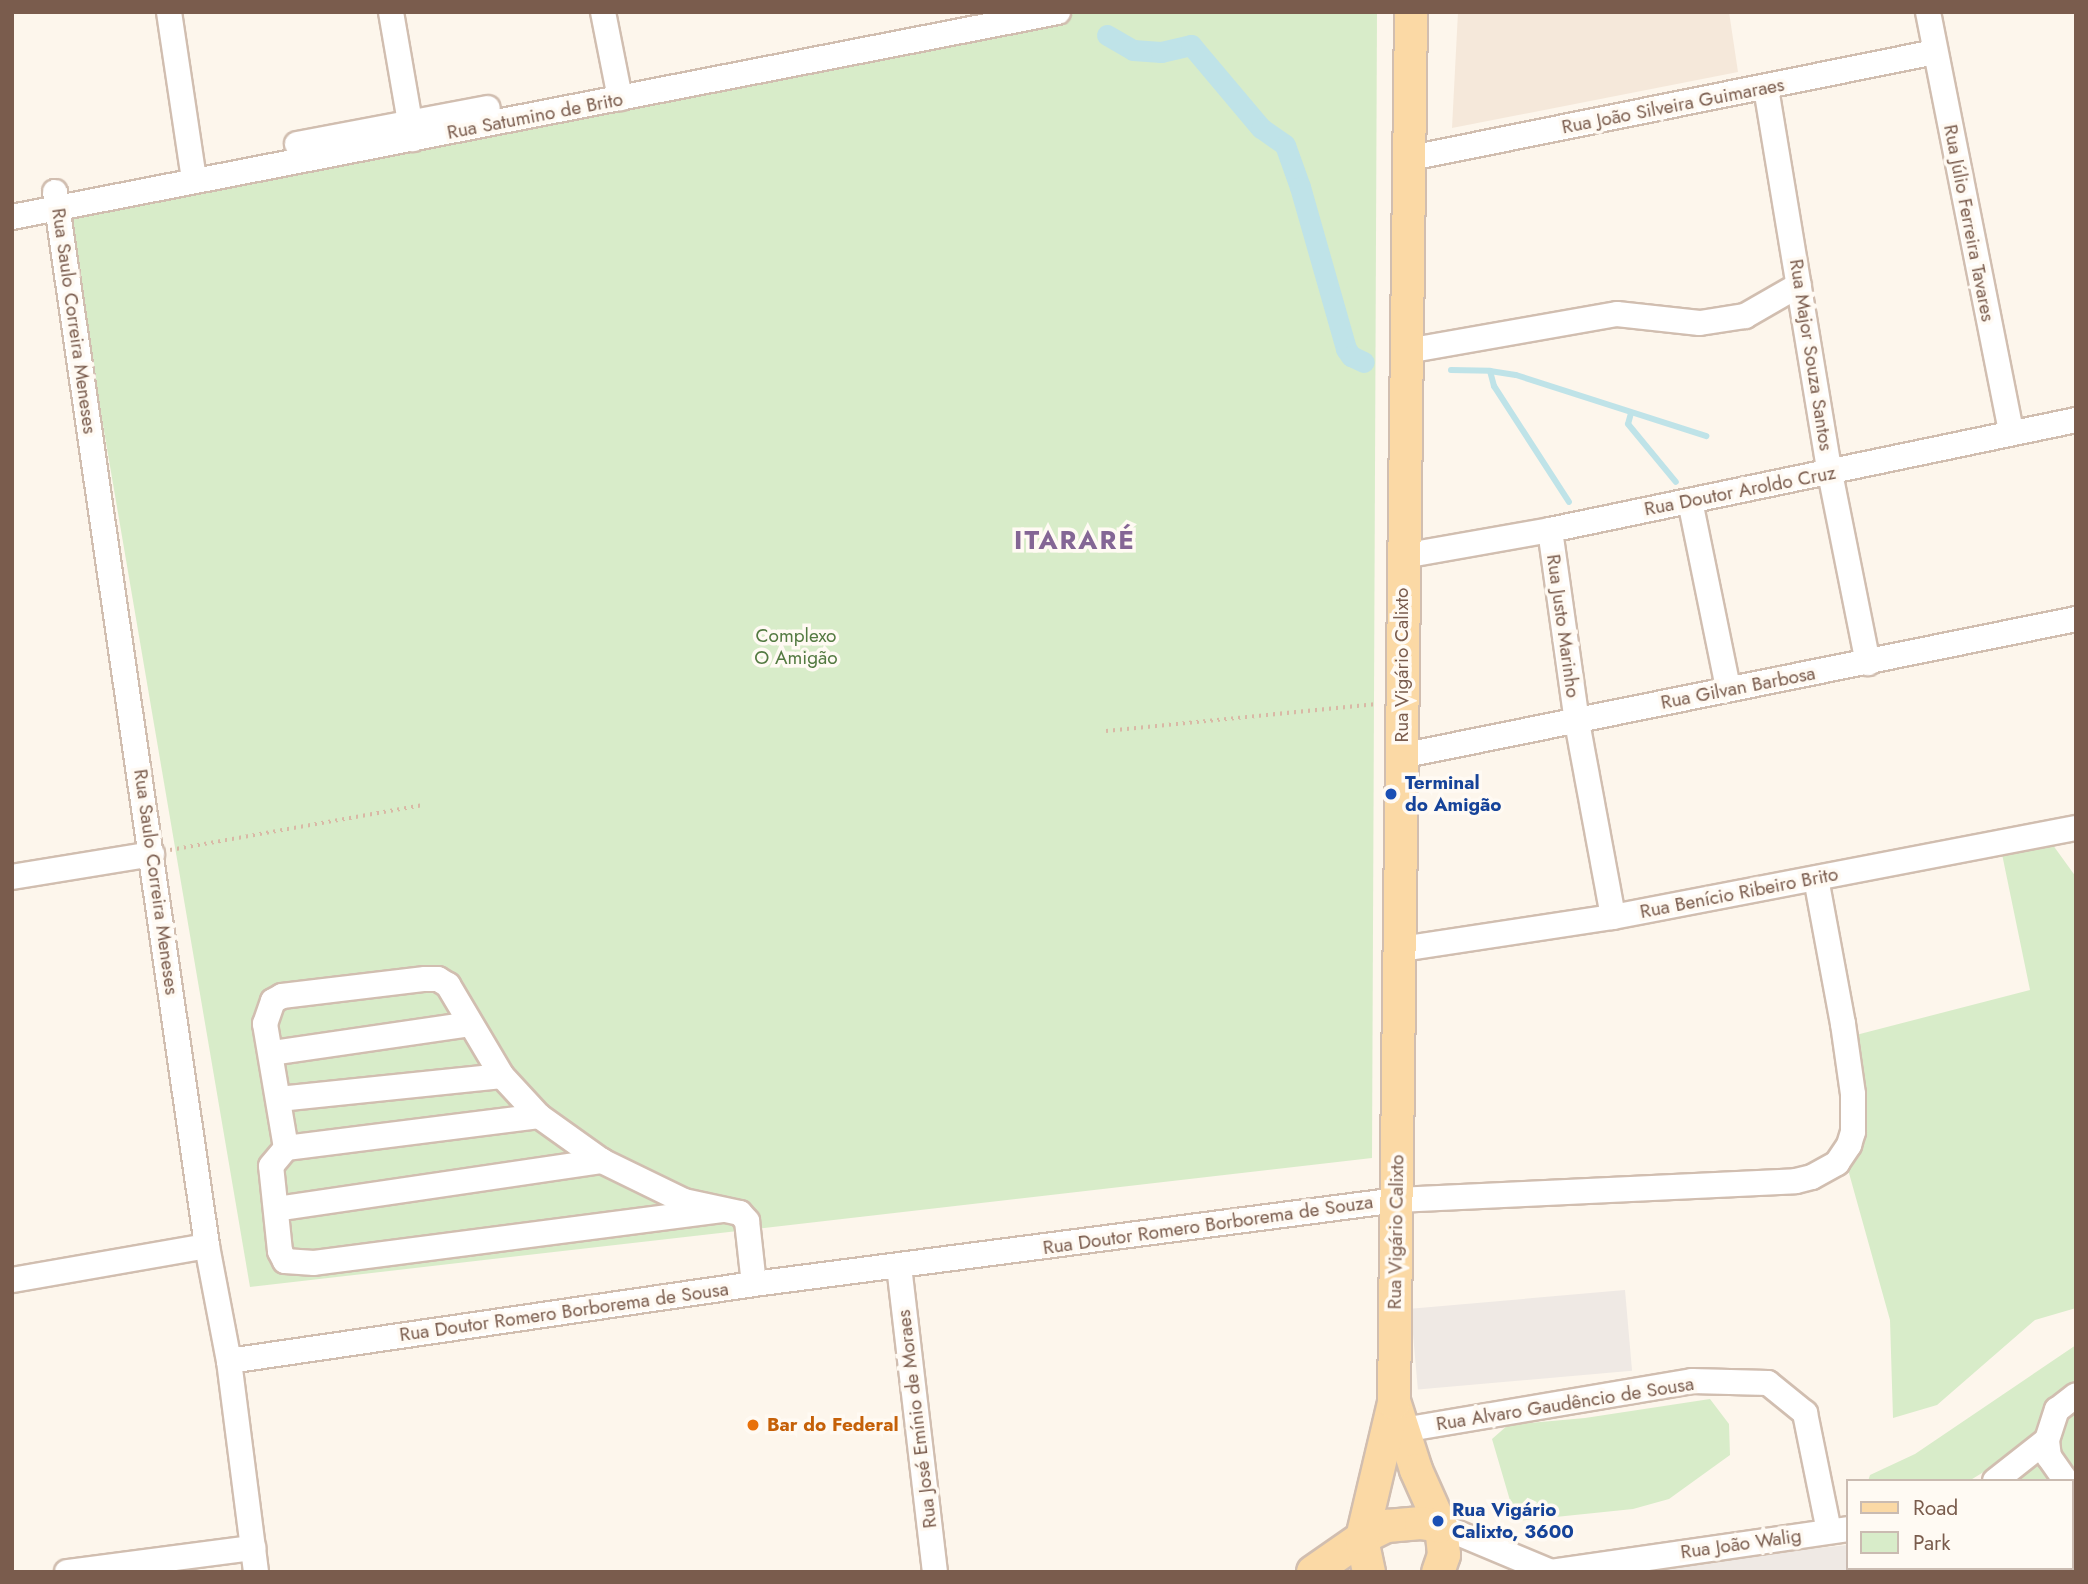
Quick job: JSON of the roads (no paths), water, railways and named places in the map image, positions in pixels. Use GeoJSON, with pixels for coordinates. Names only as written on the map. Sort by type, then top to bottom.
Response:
{"type":"FeatureCollection","features":[{"type":"Feature","properties":{"kind":"main road","name":"Rua Vigário Calixto"},"geometry":{"type":"LineString","coordinates":[[1411,12],[1411,158],[1400,701],[1401,948],[1396,1200],[1399,1416],[1416,1470],[1441,1526],[1444,1555],[1438,1572]]}},
{"type":"Feature","properties":{"kind":"main road","name":"Rua Vigário Calixto"},"geometry":{"type":"LineString","coordinates":[[1369,1572],[1362,1538],[1399,1416]]}},
{"type":"Feature","properties":{"kind":"main road"},"geometry":{"type":"LineString","coordinates":[[1313,1572],[1362,1538],[1401,1524],[1441,1526]]}},
{"type":"Feature","properties":{"kind":"street"},"geometry":{"type":"LineString","coordinates":[[169,12],[193,172]]}},
{"type":"Feature","properties":{"kind":"street"},"geometry":{"type":"LineString","coordinates":[[391,12],[412,131]]}},
{"type":"Feature","properties":{"kind":"street"},"geometry":{"type":"LineString","coordinates":[[603,12],[619,91]]}},
{"type":"Feature","properties":{"kind":"street","name":"Rua Satumino de Brito"},"geometry":{"type":"LineString","coordinates":[[619,91],[973,12]]}},
{"type":"Feature","properties":{"kind":"street","name":"Rua Satumino de Brito"},"geometry":{"type":"LineString","coordinates":[[12,217],[57,200],[193,172],[619,91],[1058,12]]}},
{"type":"Feature","properties":{"kind":"street","name":"Rua Júlio Ferreira Tavares"},"geometry":{"type":"LineString","coordinates":[[1928,12],[2011,433]]}},
{"type":"Feature","properties":{"kind":"street","name":"Rua João Silveira Guimaraes"},"geometry":{"type":"LineString","coordinates":[[1411,158],[1935,52]]}},
{"type":"Feature","properties":{"kind":"street","name":"Rua Major Souza Santos"},"geometry":{"type":"LineString","coordinates":[[1766,88],[1830,473],[1868,663]]}},
{"type":"Feature","properties":{"kind":"street","name":"Rua Satumino de Brito"},"geometry":{"type":"LineString","coordinates":[[12,200],[57,200]]}},
{"type":"Feature","properties":{"kind":"street","name":"Rua Saulo Correira Meneses"},"geometry":{"type":"LineString","coordinates":[[57,200],[207,1246],[229,1361],[254,1560]]}},
{"type":"Feature","properties":{"kind":"street"},"geometry":{"type":"LineString","coordinates":[[1407,351],[1617,314],[1700,323],[1745,316],[1799,285]]}},
{"type":"Feature","properties":{"kind":"street","name":"Rua Doutor Aroldo Cruz"},"geometry":{"type":"LineString","coordinates":[[1403,556],[1550,530],[2076,420]]}},
{"type":"Feature","properties":{"kind":"street"},"geometry":{"type":"LineString","coordinates":[[1690,501],[1728,688]]}},
{"type":"Feature","properties":{"kind":"street","name":"Rua Justo Marinho"},"geometry":{"type":"LineString","coordinates":[[1550,530],[1577,722],[1613,917]]}},
{"type":"Feature","properties":{"kind":"street","name":"Rua Gilvan Barbosa"},"geometry":{"type":"LineString","coordinates":[[1401,756],[2076,619]]}},
{"type":"Feature","properties":{"kind":"street","name":"Rua Benício Ribeiro Brito"},"geometry":{"type":"LineString","coordinates":[[1401,948],[1613,917],[2076,828]]}},
{"type":"Feature","properties":{"kind":"street"},"geometry":{"type":"LineString","coordinates":[[12,877],[152,854]]}},
{"type":"Feature","properties":{"kind":"street","name":"Rua Doutor Romero Borborema de Souza"},"geometry":{"type":"LineString","coordinates":[[898,1266],[1396,1200],[1796,1181],[1812,1177],[1837,1163],[1849,1145],[1853,1132],[1853,1094],[1845,1035],[1816,878]]}},
{"type":"Feature","properties":{"kind":"street"},"geometry":{"type":"LineString","coordinates":[[286,1148],[265,1024],[273,1000],[282,996],[438,979],[448,985],[502,1076],[539,1116],[603,1161],[684,1201],[740,1213],[747,1221],[754,1284]]}},
{"type":"Feature","properties":{"kind":"street"},"geometry":{"type":"LineString","coordinates":[[272,1053],[470,1024]]}},
{"type":"Feature","properties":{"kind":"street"},"geometry":{"type":"LineString","coordinates":[[279,1099],[502,1076]]}},
{"type":"Feature","properties":{"kind":"street"},"geometry":{"type":"LineString","coordinates":[[539,1116],[286,1148],[271,1167],[280,1251],[285,1261],[296,1264],[722,1210]]}},
{"type":"Feature","properties":{"kind":"street"},"geometry":{"type":"LineString","coordinates":[[276,1209],[603,1161]]}},
{"type":"Feature","properties":{"kind":"street"},"geometry":{"type":"LineString","coordinates":[[12,1280],[207,1246]]}},
{"type":"Feature","properties":{"kind":"street","name":"Rua Doutor Romero Borborema de Sousa"},"geometry":{"type":"LineString","coordinates":[[229,1361],[754,1284],[898,1266]]}},
{"type":"Feature","properties":{"kind":"street","name":"Rua José Emínio de Moraes"},"geometry":{"type":"LineString","coordinates":[[898,1266],[935,1572]]}},
{"type":"Feature","properties":{"kind":"street","name":"Rua Alvaro Gaudêncio de Sousa"},"geometry":{"type":"LineString","coordinates":[[1399,1416],[1692,1381],[1768,1383],[1805,1413],[1839,1530]]}},
{"type":"Feature","properties":{"kind":"street"},"geometry":{"type":"LineString","coordinates":[[2065,1479],[2049,1457],[2047,1440],[2057,1410],[2076,1395]]}},
{"type":"Feature","properties":{"kind":"street"},"geometry":{"type":"LineString","coordinates":[[1998,1479],[2047,1440]]}},
{"type":"Feature","properties":{"kind":"street","name":"Rua João Walig"},"geometry":{"type":"LineString","coordinates":[[1441,1526],[1551,1572],[1839,1530]]}},
{"type":"Feature","properties":{"kind":"street"},"geometry":{"type":"LineString","coordinates":[[66,1572],[254,1560]]}},
{"type":"Feature","properties":{"kind":"waterway"},"geometry":{"type":"LineString","coordinates":[[1107,35],[1133,50],[1161,52],[1191,45],[1261,128],[1285,145],[1300,187],[1346,349],[1351,356],[1364,362]]}},
{"type":"Feature","properties":{"kind":"waterway"},"geometry":{"type":"LineString","coordinates":[[1451,370],[1516,375],[1706,436]]}},
{"type":"Feature","properties":{"kind":"waterway"},"geometry":{"type":"LineString","coordinates":[[1490,371],[1494,386],[1569,502]]}},
{"type":"Feature","properties":{"kind":"waterway"},"geometry":{"type":"LineString","coordinates":[[1631,413],[1628,424],[1676,482]]}},
{"type":"Feature","properties":{"kind":"place","name":"Terminal do Amigão"},"geometry":{"type":"Point","coordinates":[1391,794]}},
{"type":"Feature","properties":{"kind":"place","name":"Bar do Federal"},"geometry":{"type":"Point","coordinates":[753,1425]}},
{"type":"Feature","properties":{"kind":"place","name":"Rua Vigário Calixto, 3600"},"geometry":{"type":"Point","coordinates":[1438,1521]}},
{"type":"Feature","properties":{"kind":"district","name":"ITARARÉ"},"geometry":{"type":"Point","coordinates":[1075,541]}},
{"type":"Feature","properties":{"kind":"park label","name":"Complexo O Amigão"},"geometry":{"type":"Point","coordinates":[796,647]}}]}
